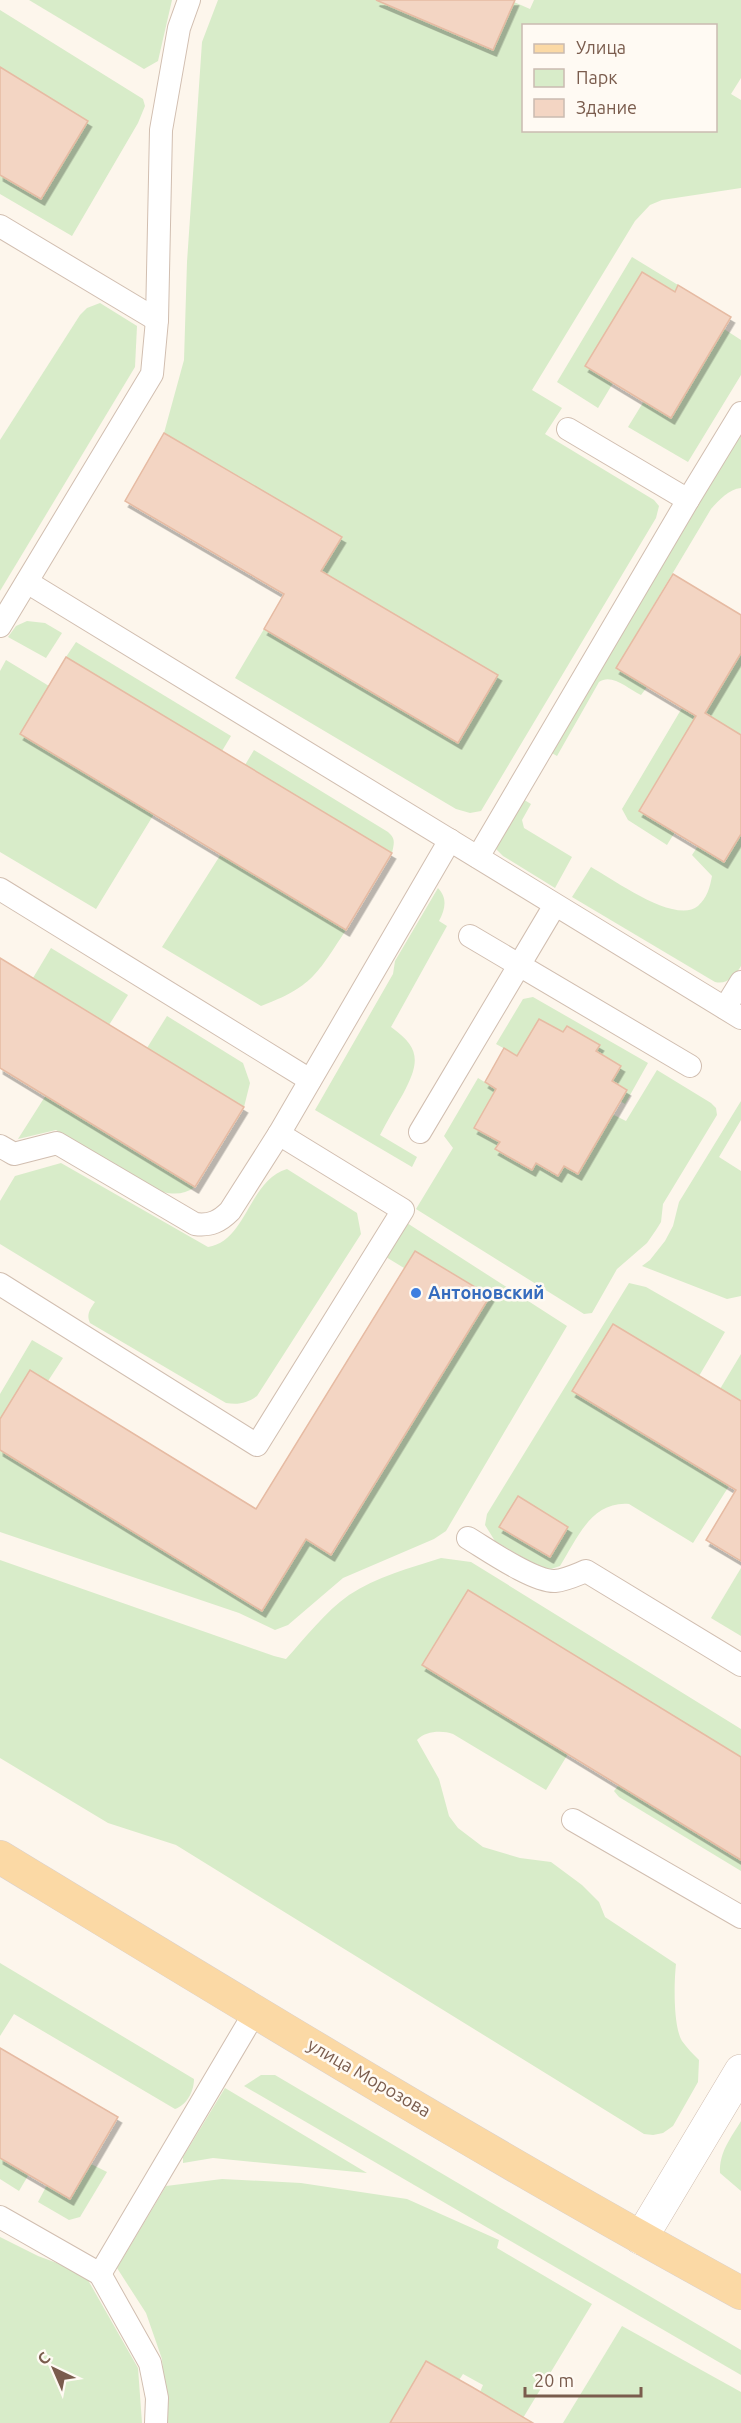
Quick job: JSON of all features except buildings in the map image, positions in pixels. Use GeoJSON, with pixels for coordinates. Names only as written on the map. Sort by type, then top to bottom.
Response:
{"type":"FeatureCollection","features":[{"type":"Feature","properties":{"kind":"main road","name":"улица Морозова"},"geometry":{"type":"LineString","coordinates":[[0,1857],[255,2012],[641,2238],[741,2293]]}},
{"type":"Feature","properties":{"kind":"street"},"geometry":{"type":"LineString","coordinates":[[641,2238],[741,2071]]}},
{"type":"Feature","properties":{"kind":"lane"},"geometry":{"type":"LineString","coordinates":[[0,626],[152,374],[157,320],[161,130],[179,28],[189,0]]}},
{"type":"Feature","properties":{"kind":"lane"},"geometry":{"type":"LineString","coordinates":[[0,226],[157,320]]}},
{"type":"Feature","properties":{"kind":"lane"},"geometry":{"type":"LineString","coordinates":[[478,857],[741,413]]}},
{"type":"Feature","properties":{"kind":"lane"},"geometry":{"type":"LineString","coordinates":[[568,429],[688,500]]}},
{"type":"Feature","properties":{"kind":"lane"},"geometry":{"type":"LineString","coordinates":[[27,582],[733,1013],[741,982]]}},
{"type":"Feature","properties":{"kind":"lane"},"geometry":{"type":"LineString","coordinates":[[0,1146],[14,1154],[57,1143],[195,1224],[204,1225],[220,1221],[231,1211],[279,1134],[450,840]]}},
{"type":"Feature","properties":{"kind":"lane"},"geometry":{"type":"LineString","coordinates":[[0,889],[310,1080]]}},
{"type":"Feature","properties":{"kind":"lane"},"geometry":{"type":"LineString","coordinates":[[420,1132],[555,904]]}},
{"type":"Feature","properties":{"kind":"lane"},"geometry":{"type":"LineString","coordinates":[[470,936],[690,1066]]}},
{"type":"Feature","properties":{"kind":"lane"},"geometry":{"type":"LineString","coordinates":[[0,1284],[257,1445],[403,1210],[279,1134]]}},
{"type":"Feature","properties":{"kind":"lane"},"geometry":{"type":"LineString","coordinates":[[468,1538],[537,1578],[554,1581],[570,1578],[586,1571],[741,1665]]}},
{"type":"Feature","properties":{"kind":"lane"},"geometry":{"type":"LineString","coordinates":[[573,1820],[741,1917]]}},
{"type":"Feature","properties":{"kind":"lane"},"geometry":{"type":"LineString","coordinates":[[100,2274],[255,2012]]}},
{"type":"Feature","properties":{"kind":"lane"},"geometry":{"type":"LineString","coordinates":[[0,2217],[100,2274],[150,2363],[157,2398],[156,2423]]}},
{"type":"Feature","properties":{"kind":"green space"},"geometry":{"type":"Polygon","coordinates":[[[29,0],[172,0],[158,61],[144,69],[29,0]]]}},
{"type":"Feature","properties":{"kind":"green space"},"geometry":{"type":"Polygon","coordinates":[[[218,0],[376,0],[493,50],[514,2],[530,9],[534,0],[741,0],[741,78],[731,94],[741,100],[741,188],[662,200],[650,205],[635,221],[532,390],[562,408],[545,434],[654,500],[659,506],[656,518],[481,811],[470,813],[456,809],[235,678],[264,629],[458,743],[498,675],[321,571],[341,537],[164,433],[184,360],[187,262],[202,42],[218,0]]]}},
{"type":"Feature","properties":{"kind":"green space"},"geometry":{"type":"Polygon","coordinates":[[[0,10],[143,99],[145,106],[138,123],[72,236],[0,194],[0,175],[41,199],[88,121],[0,67],[0,10]]]}},
{"type":"Feature","properties":{"kind":"green space"},"geometry":{"type":"Polygon","coordinates":[[[632,257],[678,285],[675,292],[642,272],[585,366],[613,383],[598,408],[557,382],[632,257]]]}},
{"type":"Feature","properties":{"kind":"green space"},"geometry":{"type":"Polygon","coordinates":[[[100,303],[137,326],[135,367],[0,591],[0,440],[80,315],[87,308],[100,303]]]}},
{"type":"Feature","properties":{"kind":"green space"},"geometry":{"type":"Polygon","coordinates":[[[724,329],[741,340],[741,375],[688,462],[628,427],[644,401],[671,417],[724,329]]]}},
{"type":"Feature","properties":{"kind":"green space"},"geometry":{"type":"Polygon","coordinates":[[[741,430],[741,488],[728,493],[711,509],[616,668],[647,687],[641,695],[609,679],[599,682],[557,756],[550,752],[741,430]]]}},
{"type":"Feature","properties":{"kind":"green space"},"geometry":{"type":"Polygon","coordinates":[[[27,621],[45,623],[62,633],[46,658],[8,637],[16,626],[27,621]]]}},
{"type":"Feature","properties":{"kind":"green space"},"geometry":{"type":"Polygon","coordinates":[[[76,642],[231,736],[222,751],[66,657],[76,642]]]}},
{"type":"Feature","properties":{"kind":"green space"},"geometry":{"type":"Polygon","coordinates":[[[741,653],[741,735],[701,720],[741,653]]]}},
{"type":"Feature","properties":{"kind":"green space"},"geometry":{"type":"Polygon","coordinates":[[[6,660],[49,686],[20,734],[154,814],[96,909],[0,852],[0,671],[6,660]]]}},
{"type":"Feature","properties":{"kind":"green space"},"geometry":{"type":"Polygon","coordinates":[[[682,708],[696,716],[639,810],[675,832],[667,845],[628,820],[622,809],[682,708]]]}},
{"type":"Feature","properties":{"kind":"green space"},"geometry":{"type":"Polygon","coordinates":[[[254,750],[388,832],[394,841],[392,853],[245,765],[254,750]]]}},
{"type":"Feature","properties":{"kind":"green space"},"geometry":{"type":"Polygon","coordinates":[[[521,798],[531,804],[522,820],[524,828],[572,857],[555,888],[503,856],[495,848],[521,798]]]}},
{"type":"Feature","properties":{"kind":"green space"},"geometry":{"type":"Polygon","coordinates":[[[741,834],[741,966],[727,981],[715,982],[572,897],[591,867],[644,898],[675,910],[688,910],[698,906],[704,899],[712,876],[692,855],[698,846],[725,862],[741,834]]]}},
{"type":"Feature","properties":{"kind":"green space"},"geometry":{"type":"Polygon","coordinates":[[[221,854],[346,930],[328,958],[312,977],[292,992],[261,1006],[162,947],[221,854]]]}},
{"type":"Feature","properties":{"kind":"green space"},"geometry":{"type":"Polygon","coordinates":[[[438,888],[443,896],[444,904],[439,921],[447,926],[391,1027],[408,1042],[415,1057],[408,1083],[380,1135],[417,1157],[412,1167],[315,1110],[393,974],[395,961],[438,888]]]}},
{"type":"Feature","properties":{"kind":"green space"},"geometry":{"type":"Polygon","coordinates":[[[51,948],[128,995],[109,1025],[33,978],[51,948]]]}},
{"type":"Feature","properties":{"kind":"green space"},"geometry":{"type":"Polygon","coordinates":[[[533,997],[648,1063],[625,1104],[620,1101],[626,1089],[612,1081],[621,1066],[596,1051],[600,1045],[567,1026],[563,1032],[539,1019],[523,1046],[525,1060],[496,1044],[523,999],[533,997]]]}},
{"type":"Feature","properties":{"kind":"green space"},"geometry":{"type":"Polygon","coordinates":[[[167,1016],[243,1063],[250,1083],[244,1107],[147,1048],[167,1016]]]}},
{"type":"Feature","properties":{"kind":"green space"},"geometry":{"type":"Polygon","coordinates":[[[657,1070],[711,1103],[716,1108],[717,1115],[663,1204],[661,1222],[656,1230],[647,1243],[617,1269],[592,1313],[584,1314],[416,1209],[453,1148],[444,1136],[478,1078],[496,1089],[474,1128],[500,1142],[496,1149],[532,1170],[536,1163],[564,1166],[577,1174],[612,1114],[626,1121],[657,1070]]]}},
{"type":"Feature","properties":{"kind":"green space"},"geometry":{"type":"Polygon","coordinates":[[[46,1095],[195,1187],[180,1193],[163,1192],[56,1130],[18,1139],[46,1095]]]}},
{"type":"Feature","properties":{"kind":"green space"},"geometry":{"type":"Polygon","coordinates":[[[741,1101],[741,1120],[719,1157],[741,1171],[741,1296],[727,1299],[642,1266],[650,1260],[665,1241],[673,1226],[679,1202],[741,1101]]]}},
{"type":"Feature","properties":{"kind":"green space"},"geometry":{"type":"Polygon","coordinates":[[[61,1163],[208,1247],[221,1242],[231,1234],[264,1185],[287,1169],[357,1213],[361,1234],[257,1396],[243,1403],[226,1403],[90,1323],[90,1310],[95,1302],[0,1244],[0,1201],[15,1176],[61,1163]]]}},
{"type":"Feature","properties":{"kind":"green space"},"geometry":{"type":"Polygon","coordinates":[[[407,1223],[567,1326],[446,1531],[434,1539],[343,1578],[288,1625],[275,1630],[239,1613],[0,1532],[0,1450],[262,1611],[306,1539],[332,1555],[489,1297],[415,1251],[404,1268],[386,1257],[407,1223]]]}},
{"type":"Feature","properties":{"kind":"green space"},"geometry":{"type":"Polygon","coordinates":[[[629,1283],[646,1287],[725,1332],[699,1376],[613,1324],[573,1391],[729,1486],[693,1543],[629,1504],[616,1505],[595,1515],[579,1534],[560,1566],[551,1569],[541,1568],[495,1541],[485,1525],[487,1514],[629,1283]]]}},
{"type":"Feature","properties":{"kind":"green space"},"geometry":{"type":"Polygon","coordinates":[[[32,1340],[63,1358],[48,1381],[30,1371],[0,1419],[0,1394],[32,1340]]]}},
{"type":"Feature","properties":{"kind":"green space"},"geometry":{"type":"Polygon","coordinates":[[[741,1354],[741,1401],[720,1389],[741,1354]]]}},
{"type":"Feature","properties":{"kind":"green space"},"geometry":{"type":"Polygon","coordinates":[[[441,1558],[471,1562],[741,1729],[741,1757],[468,1590],[422,1664],[568,1754],[546,1790],[453,1734],[434,1732],[420,1737],[417,1740],[439,1779],[449,1816],[458,1828],[483,1847],[520,1858],[551,1862],[582,1885],[599,1902],[605,1917],[676,1964],[677,2025],[682,2041],[699,2060],[698,2082],[673,2126],[663,2133],[644,2134],[176,1845],[108,1823],[0,1758],[0,1560],[286,1659],[324,1617],[349,1595],[382,1578],[441,1558]]]}},
{"type":"Feature","properties":{"kind":"green space"},"geometry":{"type":"Polygon","coordinates":[[[741,1568],[741,1636],[711,1618],[741,1568]]]}},
{"type":"Feature","properties":{"kind":"green space"},"geometry":{"type":"Polygon","coordinates":[[[619,1785],[741,1860],[741,1871],[619,1797],[614,1791],[619,1785]]]}},
{"type":"Feature","properties":{"kind":"green space"},"geometry":{"type":"Polygon","coordinates":[[[0,1963],[194,2079],[193,2088],[186,2101],[175,2109],[14,2014],[0,2036],[0,1963]]]}},
{"type":"Feature","properties":{"kind":"green space"},"geometry":{"type":"Polygon","coordinates":[[[261,2075],[275,2075],[741,2350],[741,2375],[244,2086],[261,2075]]]}},
{"type":"Feature","properties":{"kind":"green space"},"geometry":{"type":"Polygon","coordinates":[[[225,2088],[367,2173],[213,2158],[183,2163],[183,2157],[225,2088]]]}},
{"type":"Feature","properties":{"kind":"green space"},"geometry":{"type":"Polygon","coordinates":[[[741,2121],[741,2191],[720,2173],[720,2165],[730,2139],[741,2121]]]}},
{"type":"Feature","properties":{"kind":"green space"},"geometry":{"type":"Polygon","coordinates":[[[0,2158],[29,2174],[19,2191],[0,2179],[0,2158]]]}},
{"type":"Feature","properties":{"kind":"green space"},"geometry":{"type":"Polygon","coordinates":[[[91,2164],[107,2172],[80,2217],[69,2220],[38,2202],[47,2185],[70,2198],[91,2164]]]}},
{"type":"Feature","properties":{"kind":"green space"},"geometry":{"type":"Polygon","coordinates":[[[222,2179],[301,2183],[407,2199],[499,2240],[497,2248],[592,2304],[520,2423],[480,2392],[483,2385],[463,2374],[459,2380],[426,2361],[390,2423],[166,2423],[162,2359],[146,2313],[117,2268],[166,2186],[222,2179]]]}},
{"type":"Feature","properties":{"kind":"green space"},"geometry":{"type":"Polygon","coordinates":[[[0,2237],[38,2256],[84,2273],[138,2368],[142,2423],[0,2423],[0,2237]]]}},
{"type":"Feature","properties":{"kind":"green space"},"geometry":{"type":"Polygon","coordinates":[[[622,2326],[741,2392],[741,2423],[563,2423],[622,2326]]]}},
{"type":"Feature","properties":{"kind":"place","name":"Антоновский"},"geometry":{"type":"Point","coordinates":[416,1293]}}]}
